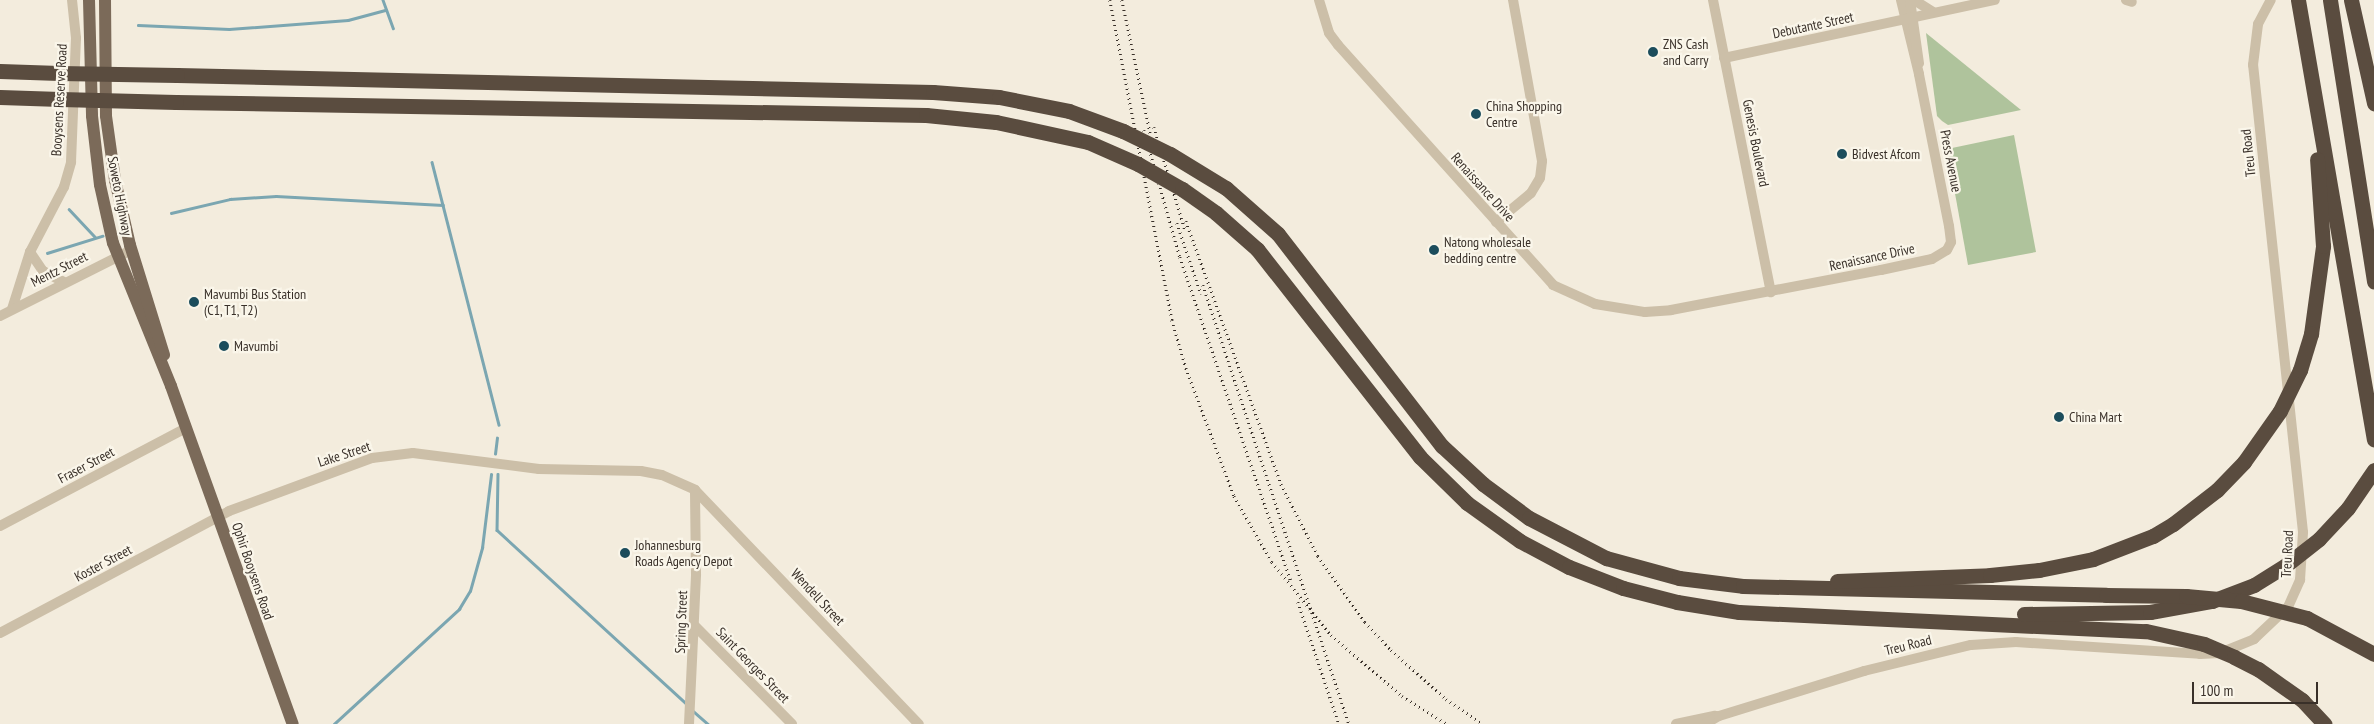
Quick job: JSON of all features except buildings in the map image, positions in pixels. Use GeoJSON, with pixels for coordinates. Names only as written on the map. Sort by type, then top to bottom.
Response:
{"type":"FeatureCollection","features":[{"type":"Feature","properties":{"kind":"highway"},"geometry":{"type":"LineString","coordinates":[[2330,0],[2374,282]]}},
{"type":"Feature","properties":{"kind":"highway"},"geometry":{"type":"LineString","coordinates":[[2351,0],[2374,103]]}},
{"type":"Feature","properties":{"kind":"highway"},"geometry":{"type":"LineString","coordinates":[[2298,3],[2374,439]]}},
{"type":"Feature","properties":{"kind":"highway"},"geometry":{"type":"LineString","coordinates":[[0,72],[939,92],[1000,97],[1070,111],[1162,150],[1226,188],[1278,234],[1442,446],[1483,484],[1529,518],[1606,558],[1680,578],[1743,586],[2186,596],[2242,601],[2307,618],[2374,654]]}},
{"type":"Feature","properties":{"kind":"highway"},"geometry":{"type":"LineString","coordinates":[[0,97],[176,102],[926,115],[996,122],[1088,142],[1138,164],[1182,188],[1216,213],[1257,249],[1420,457],[1467,503],[1520,541],[1578,571],[1623,588],[1677,602],[1739,612],[1970,621],[2146,631],[2204,644],[2258,669],[2302,700],[2324,724]]}},
{"type":"Feature","properties":{"kind":"highway"},"geometry":{"type":"LineString","coordinates":[[1743,586],[1990,575],[2083,562],[2153,536],[2174,524],[2217,490],[2244,462],[2280,411],[2300,370],[2311,334],[2323,246],[2316,144],[2318,112]]}},
{"type":"Feature","properties":{"kind":"highway"},"geometry":{"type":"LineString","coordinates":[[1970,621],[2017,614],[2164,611],[2212,601],[2254,585],[2286,565],[2319,539],[2348,508],[2374,470]]}},
{"type":"Feature","properties":{"kind":"main road","name":"Soweto Highway"},"geometry":{"type":"LineString","coordinates":[[89,0],[89,61],[93,130],[100,185],[117,255],[171,386],[186,428]]}},
{"type":"Feature","properties":{"kind":"main road","name":"Soweto Highway"},"geometry":{"type":"LineString","coordinates":[[105,0],[107,124],[131,250],[159,336],[171,386]]}},
{"type":"Feature","properties":{"kind":"main road","name":"Ophir Booysens Road"},"geometry":{"type":"LineString","coordinates":[[186,428],[293,724]]}},
{"type":"Feature","properties":{"kind":"street","name":"Booysens Reserve Road"},"geometry":{"type":"LineString","coordinates":[[12,309],[30,252],[64,187],[73,149],[76,38],[72,0]]}},
{"type":"Feature","properties":{"kind":"street","name":"Renaissance Drive"},"geometry":{"type":"LineString","coordinates":[[1319,0],[1329,33],[1338,45],[1553,285],[1595,304],[1645,312],[1671,310],[1913,264],[1945,252]]}},
{"type":"Feature","properties":{"kind":"street"},"geometry":{"type":"LineString","coordinates":[[1496,222],[1531,193],[1540,178],[1542,161],[1513,0]]}},
{"type":"Feature","properties":{"kind":"street","name":"Genesis Boulevard"},"geometry":{"type":"LineString","coordinates":[[1713,0],[1771,292]]}},
{"type":"Feature","properties":{"kind":"street","name":"Press Avenue"},"geometry":{"type":"LineString","coordinates":[[1901,0],[1916,31],[1919,74]]}},
{"type":"Feature","properties":{"kind":"street","name":"Press Avenue"},"geometry":{"type":"LineString","coordinates":[[1910,0],[1909,19],[1951,236],[1950,246],[1945,252]]}},
{"type":"Feature","properties":{"kind":"street"},"geometry":{"type":"LineString","coordinates":[[1914,0],[1933,12],[1916,31]]}},
{"type":"Feature","properties":{"kind":"street","name":"Debutante Street"},"geometry":{"type":"LineString","coordinates":[[1724,58],[1995,0]]}},
{"type":"Feature","properties":{"kind":"street","name":"Treu Road"},"geometry":{"type":"LineString","coordinates":[[1676,724],[1719,716],[1904,659],[1971,645],[2016,642],[2200,654],[2220,653],[2254,639],[2288,607],[2300,580],[2303,532],[2253,64],[2258,24],[2271,0]]}},
{"type":"Feature","properties":{"kind":"street","name":"Mentz Street"},"geometry":{"type":"LineString","coordinates":[[0,316],[117,255],[131,250]]}},
{"type":"Feature","properties":{"kind":"street"},"geometry":{"type":"LineString","coordinates":[[30,252],[43,271],[64,282]]}},
{"type":"Feature","properties":{"kind":"street","name":"Fraser Street"},"geometry":{"type":"LineString","coordinates":[[0,526],[186,428]]}},
{"type":"Feature","properties":{"kind":"street","name":"Lake Street"},"geometry":{"type":"LineString","coordinates":[[218,517],[372,458],[413,453],[506,465],[641,471],[671,478],[695,490]]}},
{"type":"Feature","properties":{"kind":"street","name":"Spring Street"},"geometry":{"type":"LineString","coordinates":[[689,721],[695,626],[695,490]]}},
{"type":"Feature","properties":{"kind":"street","name":"Wendell Street"},"geometry":{"type":"LineString","coordinates":[[695,490],[919,724]]}},
{"type":"Feature","properties":{"kind":"street","name":"Koster Street"},"geometry":{"type":"LineString","coordinates":[[0,633],[218,517]]}},
{"type":"Feature","properties":{"kind":"street","name":"Saint Georges Street"},"geometry":{"type":"LineString","coordinates":[[695,626],[792,724]]}},
{"type":"Feature","properties":{"kind":"street","name":"Treu Road"},"geometry":{"type":"LineString","coordinates":[[1704,724],[1719,716]]}},
{"type":"Feature","properties":{"kind":"green space"},"geometry":{"type":"Polygon","coordinates":[[[1926,33],[2021,110],[1948,125],[1942,121],[1937,116],[1926,33]]]}},
{"type":"Feature","properties":{"kind":"green space"},"geometry":{"type":"Polygon","coordinates":[[[2014,135],[2036,252],[1968,265],[1948,155],[1952,148],[2014,135]]]}},
{"type":"Feature","properties":{"kind":"waterway"},"geometry":{"type":"LineString","coordinates":[[383,0],[393,28]]}},
{"type":"Feature","properties":{"kind":"waterway"},"geometry":{"type":"LineString","coordinates":[[138,25],[229,29],[348,20],[386,10]]}},
{"type":"Feature","properties":{"kind":"waterway"},"geometry":{"type":"LineString","coordinates":[[432,162],[499,425]]}},
{"type":"Feature","properties":{"kind":"waterway"},"geometry":{"type":"LineString","coordinates":[[171,213],[230,199],[276,196],[443,205]]}},
{"type":"Feature","properties":{"kind":"waterway"},"geometry":{"type":"LineString","coordinates":[[69,209],[95,237]]}},
{"type":"Feature","properties":{"kind":"waterway"},"geometry":{"type":"LineString","coordinates":[[47,253],[102,236]]}},
{"type":"Feature","properties":{"kind":"waterway"},"geometry":{"type":"LineString","coordinates":[[495,454],[497,438]]}},
{"type":"Feature","properties":{"kind":"waterway"},"geometry":{"type":"LineString","coordinates":[[498,474],[497,530],[687,704]]}},
{"type":"Feature","properties":{"kind":"waterway"},"geometry":{"type":"LineString","coordinates":[[334,724],[459,609],[470,591],[482,548],[491,475]]}},
{"type":"Feature","properties":{"kind":"waterway"},"geometry":{"type":"LineString","coordinates":[[692,710],[708,724]]}},
{"type":"Feature","properties":{"kind":"railway"},"geometry":{"type":"LineString","coordinates":[[1110,0],[1172,320],[1186,368],[1234,496],[1272,562],[1331,635],[1402,696],[1447,724]]}},
{"type":"Feature","properties":{"kind":"railway"},"geometry":{"type":"LineString","coordinates":[[1122,0],[1151,137]]}},
{"type":"Feature","properties":{"kind":"railway"},"geometry":{"type":"LineString","coordinates":[[1154,127],[1185,230]]}},
{"type":"Feature","properties":{"kind":"railway"},"geometry":{"type":"LineString","coordinates":[[1144,130],[1180,257],[1291,581]]}},
{"type":"Feature","properties":{"kind":"railway"},"geometry":{"type":"LineString","coordinates":[[1186,221],[1281,484],[1318,556],[1365,622],[1391,650],[1446,699],[1483,724]]}},
{"type":"Feature","properties":{"kind":"railway"},"geometry":{"type":"LineString","coordinates":[[1177,223],[1201,294]]}},
{"type":"Feature","properties":{"kind":"railway"},"geometry":{"type":"LineString","coordinates":[[1203,285],[1349,724]]}},
{"type":"Feature","properties":{"kind":"railway"},"geometry":{"type":"LineString","coordinates":[[1298,602],[1339,724]]}},
{"type":"Feature","properties":{"kind":"place","name":"ZNS Cash and Carry"},"geometry":{"type":"Point","coordinates":[1653,52]}},
{"type":"Feature","properties":{"kind":"place","name":"China Shopping Centre"},"geometry":{"type":"Point","coordinates":[1476,114]}},
{"type":"Feature","properties":{"kind":"place","name":"Bidvest Afcom"},"geometry":{"type":"Point","coordinates":[1842,154]}},
{"type":"Feature","properties":{"kind":"place","name":"Natong wholesale bedding centre"},"geometry":{"type":"Point","coordinates":[1434,250]}},
{"type":"Feature","properties":{"kind":"place","name":"Mavumbi Bus Station (C1, T1, T2)"},"geometry":{"type":"Point","coordinates":[194,302]}},
{"type":"Feature","properties":{"kind":"place","name":"Mavumbi"},"geometry":{"type":"Point","coordinates":[224,346]}},
{"type":"Feature","properties":{"kind":"place","name":"China Mart"},"geometry":{"type":"Point","coordinates":[2059,417]}},
{"type":"Feature","properties":{"kind":"place","name":"Johannesburg Roads Agency Depot"},"geometry":{"type":"Point","coordinates":[625,553]}}]}
